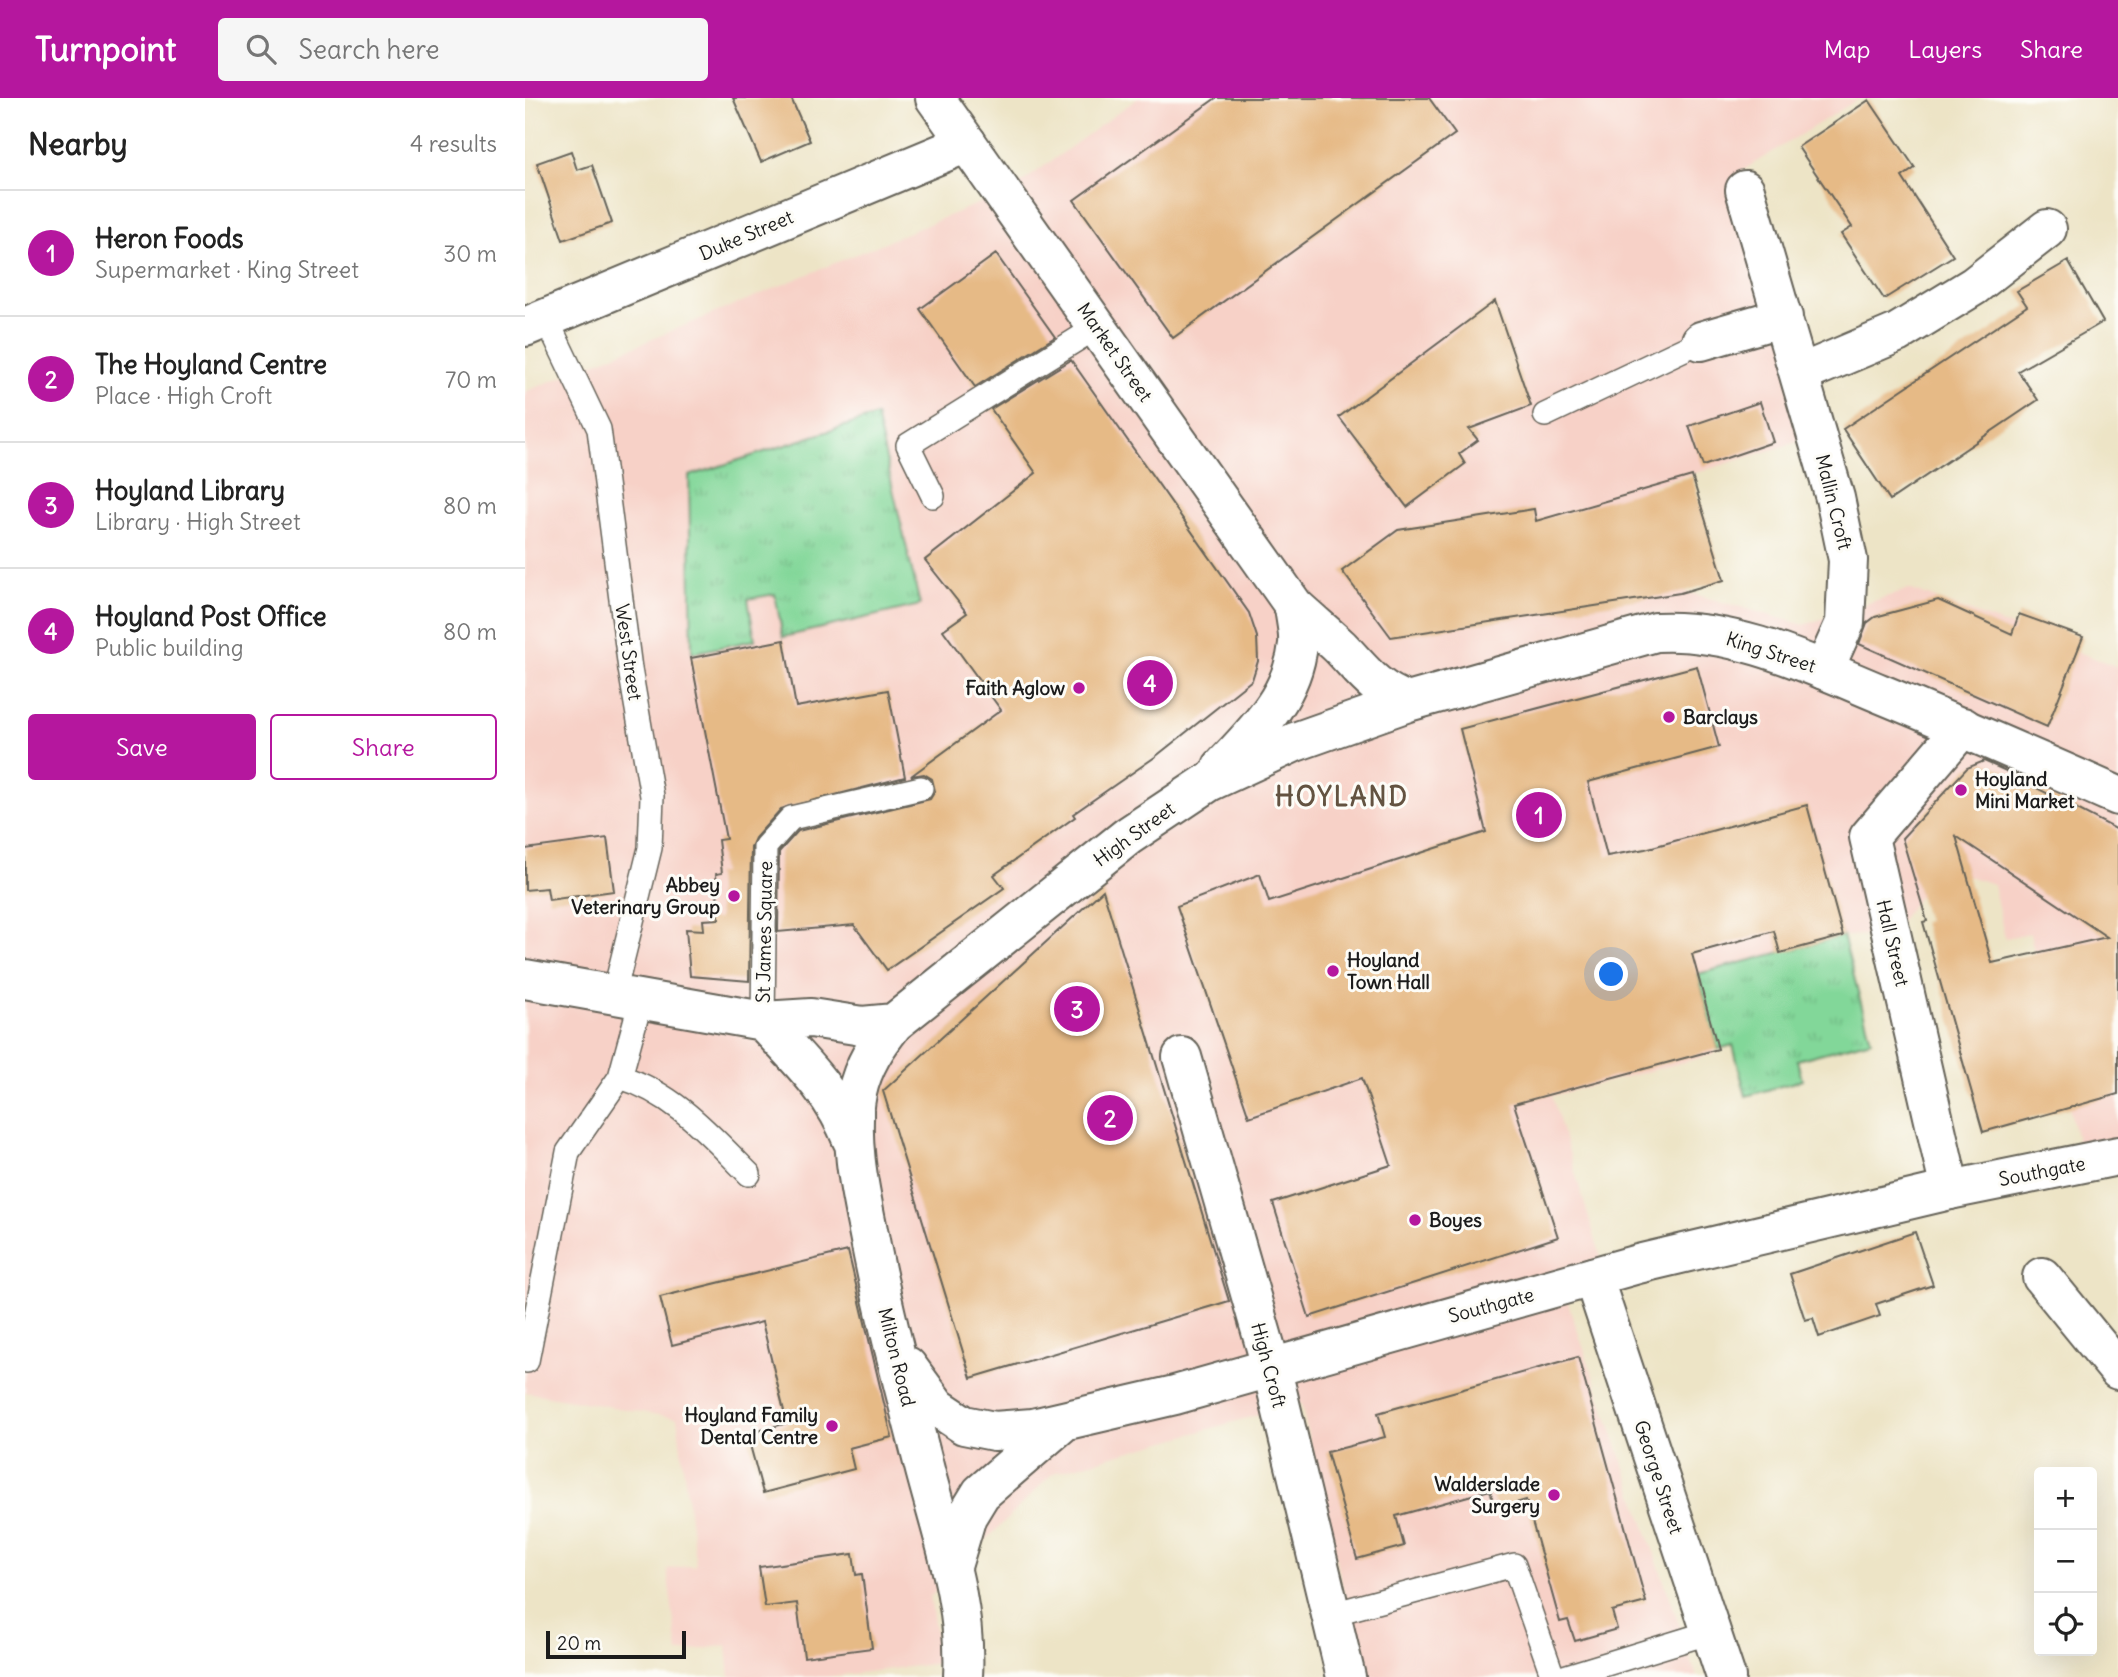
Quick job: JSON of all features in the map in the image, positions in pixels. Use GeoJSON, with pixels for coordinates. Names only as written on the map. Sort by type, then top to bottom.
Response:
{"type":"FeatureCollection","features":[{"type":"Feature","properties":{"kind":"street","name":"Market Street"},"geometry":{"type":"LineString","coordinates":[[936,98],[1294,606],[1377,687],[1408,702]]}},
{"type":"Feature","properties":{"kind":"street","name":"Duke Street"},"geometry":{"type":"LineString","coordinates":[[535,323],[967,143]]}},
{"type":"Feature","properties":{"kind":"street","name":"Mallin Croft"},"geometry":{"type":"LineString","coordinates":[[1745,190],[1835,498],[1848,560],[1845,623],[1824,670]]}},
{"type":"Feature","properties":{"kind":"street"},"geometry":{"type":"LineString","coordinates":[[1800,374],[1897,333],[1975,286],[2047,229]]}},
{"type":"Feature","properties":{"kind":"street"},"geometry":{"type":"LineString","coordinates":[[1701,341],[1783,317]]}},
{"type":"Feature","properties":{"kind":"street","name":"Market Street"},"geometry":{"type":"LineString","coordinates":[[1209,782],[1272,714],[1291,673],[1298,644],[1294,606]]}},
{"type":"Feature","properties":{"kind":"street","name":"King Street"},"geometry":{"type":"LineString","coordinates":[[1408,702],[1656,632],[1685,631],[1744,641],[1824,670],[1963,727],[2118,796]]}},
{"type":"Feature","properties":{"kind":"street","name":"High Street"},"geometry":{"type":"LineString","coordinates":[[855,1149],[857,1095],[863,1072],[875,1046],[894,1023],[1128,836],[1209,782],[1295,742],[1408,702]]}},
{"type":"Feature","properties":{"kind":"street","name":"Hall Street"},"geometry":{"type":"LineString","coordinates":[[1950,1190],[1869,837],[1963,727]]}},
{"type":"Feature","properties":{"kind":"street"},"geometry":{"type":"LineString","coordinates":[[525,981],[763,1021],[811,1018],[862,1026],[894,1023]]}},
{"type":"Feature","properties":{"kind":"street"},"geometry":{"type":"LineString","coordinates":[[763,1021],[827,1090],[842,1113],[855,1149]]}},
{"type":"Feature","properties":{"kind":"street","name":"High Croft"},"geometry":{"type":"LineString","coordinates":[[1182,1057],[1271,1366],[1346,1677]]}},
{"type":"Feature","properties":{"kind":"street","name":"Milton Road"},"geometry":{"type":"LineString","coordinates":[[855,1149],[877,1277],[926,1476],[953,1563],[964,1657],[963,1677]]}},
{"type":"Feature","properties":{"kind":"street","name":"Southgate"},"geometry":{"type":"LineString","coordinates":[[897,1352],[937,1407],[964,1425],[994,1431],[1067,1420],[1175,1395],[1593,1277],[1950,1190],[2118,1156]]}},
{"type":"Feature","properties":{"kind":"street","name":"George Street"},"geometry":{"type":"LineString","coordinates":[[1593,1277],[1726,1677]]}},
{"type":"Feature","properties":{"kind":"street"},"geometry":{"type":"LineString","coordinates":[[2042,1277],[2118,1370]]}},
{"type":"Feature","properties":{"kind":"street","name":"Milton Road"},"geometry":{"type":"LineString","coordinates":[[953,1563],[967,1516],[981,1493],[1067,1420]]}},
{"type":"Feature","properties":{"kind":"lane","name":"West Street"},"geometry":{"type":"LineString","coordinates":[[527,1361],[568,1153],[620,1077],[628,997],[650,848],[652,796],[630,669],[599,429],[535,323]]}},
{"type":"Feature","properties":{"kind":"lane"},"geometry":{"type":"LineString","coordinates":[[933,496],[908,445],[1097,327]]}},
{"type":"Feature","properties":{"kind":"lane"},"geometry":{"type":"LineString","coordinates":[[1545,415],[1701,341]]}},
{"type":"Feature","properties":{"kind":"lane","name":"St James Square"},"geometry":{"type":"LineString","coordinates":[[763,1021],[765,847],[791,818],[921,788]]}},
{"type":"Feature","properties":{"kind":"lane"},"geometry":{"type":"LineString","coordinates":[[620,1077],[666,1097],[698,1123],[749,1174]]}},
{"type":"Feature","properties":{"kind":"lane"},"geometry":{"type":"LineString","coordinates":[[1332,1615],[1514,1565],[1553,1677]]}},
{"type":"Feature","properties":{"kind":"lane"},"geometry":{"type":"LineString","coordinates":[[1564,1677],[1711,1632]]}},
{"type":"Feature","properties":{"kind":"shaded area"},"geometry":{"type":"Polygon","coordinates":[[[1138,98],[1860,98],[1740,172],[1817,436],[1649,487],[1679,590],[1804,625],[1909,589],[2118,667],[2118,1156],[2082,1163],[2030,933],[2005,938],[1993,884],[1950,870],[1923,891],[1890,934],[1843,936],[1780,953],[1715,1050],[1715,1054],[1552,1096],[1601,1258],[1557,1271],[1697,1677],[1363,1677],[1301,1403],[1053,1473],[930,1596],[940,1663],[825,1677],[730,1677],[727,1645],[678,1653],[667,1569],[696,1565],[677,1418],[525,1392],[525,392],[1013,189],[1138,98]]]}},
{"type":"Feature","properties":{"kind":"green space"},"geometry":{"type":"Polygon","coordinates":[[[876,416],[920,605],[783,637],[775,594],[748,599],[755,640],[692,653],[689,476],[876,416]]]}},
{"type":"Feature","properties":{"kind":"green space"},"geometry":{"type":"Polygon","coordinates":[[[1843,936],[1871,1040],[1797,1060],[1802,1080],[1746,1096],[1733,1045],[1718,1049],[1698,974],[1843,936]]]}},
{"type":"Feature","properties":{"kind":"building"},"geometry":{"type":"Polygon","coordinates":[[[733,98],[791,98],[810,141],[761,162],[733,98]]]}},
{"type":"Feature","properties":{"kind":"building"},"geometry":{"type":"Polygon","coordinates":[[[1216,98],[1429,98],[1455,134],[1173,338],[1074,200],[1216,98]]]}},
{"type":"Feature","properties":{"kind":"building"},"geometry":{"type":"Polygon","coordinates":[[[1869,100],[1915,168],[1902,177],[1953,256],[1884,299],[1841,234],[1852,227],[1798,147],[1869,100]]]}},
{"type":"Feature","properties":{"kind":"building"},"geometry":{"type":"Polygon","coordinates":[[[571,151],[577,170],[592,165],[612,223],[563,240],[537,163],[571,151]]]}},
{"type":"Feature","properties":{"kind":"building"},"geometry":{"type":"Polygon","coordinates":[[[996,254],[1055,337],[975,387],[920,309],[996,254]]]}},
{"type":"Feature","properties":{"kind":"building"},"geometry":{"type":"Polygon","coordinates":[[[2068,261],[2103,322],[2018,371],[2038,400],[1890,500],[1843,429],[2027,306],[2017,291],[2068,261]]]}},
{"type":"Feature","properties":{"kind":"building"},"geometry":{"type":"Polygon","coordinates":[[[1495,301],[1531,406],[1469,429],[1478,440],[1459,454],[1465,464],[1407,507],[1339,417],[1495,301]]]}},
{"type":"Feature","properties":{"kind":"building"},"geometry":{"type":"Polygon","coordinates":[[[1071,360],[1249,613],[1257,637],[1258,661],[1252,680],[1155,757],[1073,814],[1075,817],[994,875],[1004,888],[887,970],[854,925],[778,932],[779,852],[798,831],[930,799],[935,791],[932,779],[924,774],[911,776],[1001,710],[943,630],[967,613],[925,560],[1036,473],[991,409],[1071,360]]]}},
{"type":"Feature","properties":{"kind":"building"},"geometry":{"type":"Polygon","coordinates":[[[1760,402],[1773,442],[1703,466],[1689,426],[1760,402]]]}},
{"type":"Feature","properties":{"kind":"building"},"geometry":{"type":"Polygon","coordinates":[[[1692,476],[1724,580],[1680,593],[1391,637],[1342,571],[1398,530],[1534,509],[1536,521],[1692,476]]]}},
{"type":"Feature","properties":{"kind":"building"},"geometry":{"type":"Polygon","coordinates":[[[1938,600],[2012,634],[2019,614],[2083,637],[2047,727],[1859,644],[1867,623],[1875,617],[1938,600]]]}},
{"type":"Feature","properties":{"kind":"building"},"geometry":{"type":"Polygon","coordinates":[[[784,640],[796,707],[888,690],[905,777],[781,809],[755,838],[751,847],[749,981],[690,976],[686,929],[704,930],[703,920],[719,919],[716,874],[722,873],[718,840],[726,839],[691,658],[784,640]]]}},
{"type":"Feature","properties":{"kind":"building"},"geometry":{"type":"Polygon","coordinates":[[[1697,666],[1719,747],[1588,782],[1607,856],[1645,849],[1807,805],[1843,936],[1780,953],[1774,931],[1692,954],[1718,1049],[1514,1104],[1558,1237],[1309,1317],[1273,1203],[1391,1165],[1362,1078],[1249,1117],[1177,906],[1260,874],[1269,902],[1486,832],[1460,729],[1697,666]]]}},
{"type":"Feature","properties":{"kind":"building"},"geometry":{"type":"Polygon","coordinates":[[[1984,761],[2026,780],[2025,782],[2118,830],[2118,1094],[1983,1132],[1902,838],[1967,768],[1984,761]],[[1956,836],[1992,963],[2107,937],[1956,836]]]}},
{"type":"Feature","properties":{"kind":"building"},"geometry":{"type":"Polygon","coordinates":[[[607,838],[614,891],[549,900],[547,888],[525,890],[525,849],[607,838]]]}},
{"type":"Feature","properties":{"kind":"building"},"geometry":{"type":"Polygon","coordinates":[[[1103,890],[1229,1301],[971,1378],[883,1091],[1103,890]]]}},
{"type":"Feature","properties":{"kind":"building"},"geometry":{"type":"Polygon","coordinates":[[[1915,1232],[1933,1285],[1876,1304],[1880,1316],[1819,1337],[1813,1318],[1805,1320],[1790,1274],[1915,1232]]]}},
{"type":"Feature","properties":{"kind":"building"},"geometry":{"type":"Polygon","coordinates":[[[848,1251],[892,1437],[849,1448],[854,1469],[763,1493],[747,1434],[787,1423],[762,1322],[672,1345],[660,1297],[848,1251]]]}},
{"type":"Feature","properties":{"kind":"building","name":"Walderslade Surgery"},"geometry":{"type":"Polygon","coordinates":[[[1578,1357],[1646,1602],[1612,1611],[1617,1629],[1575,1641],[1568,1620],[1560,1622],[1526,1500],[1496,1509],[1490,1490],[1396,1516],[1404,1546],[1357,1559],[1327,1452],[1385,1437],[1378,1413],[1578,1357]]]}},
{"type":"Feature","properties":{"kind":"building"},"geometry":{"type":"Polygon","coordinates":[[[853,1554],[856,1575],[862,1574],[872,1648],[804,1657],[797,1603],[765,1607],[759,1567],[853,1554]]]}},
{"type":"Feature","properties":{"kind":"place","name":"Hoyland Post Office"},"geometry":{"type":"Point","coordinates":[1150,683]}},
{"type":"Feature","properties":{"kind":"place","name":"Faith Aglow"},"geometry":{"type":"Point","coordinates":[1079,688]}},
{"type":"Feature","properties":{"kind":"place","name":"Barclays"},"geometry":{"type":"Point","coordinates":[1669,717]}},
{"type":"Feature","properties":{"kind":"place","name":"Hoyland Mini Market"},"geometry":{"type":"Point","coordinates":[1961,790]}},
{"type":"Feature","properties":{"kind":"place","name":"Heron Foods"},"geometry":{"type":"Point","coordinates":[1539,815]}},
{"type":"Feature","properties":{"kind":"place","name":"Abbey Veterinary Group"},"geometry":{"type":"Point","coordinates":[734,896]}},
{"type":"Feature","properties":{"kind":"place","name":"Hoyland Town Hall"},"geometry":{"type":"Point","coordinates":[1333,971]}},
{"type":"Feature","properties":{"kind":"place","name":"Hoyland Library"},"geometry":{"type":"Point","coordinates":[1077,1009]}},
{"type":"Feature","properties":{"kind":"place","name":"The Hoyland Centre"},"geometry":{"type":"Point","coordinates":[1110,1118]}},
{"type":"Feature","properties":{"kind":"place","name":"Boyes"},"geometry":{"type":"Point","coordinates":[1415,1220]}},
{"type":"Feature","properties":{"kind":"place","name":"Hoyland Family Dental Centre"},"geometry":{"type":"Point","coordinates":[832,1426]}},
{"type":"Feature","properties":{"kind":"place","name":"Walderslade Surgery"},"geometry":{"type":"Point","coordinates":[1554,1495]}},
{"type":"Feature","properties":{"kind":"district","name":"HOYLAND"},"geometry":{"type":"Point","coordinates":[1342,796]}}]}
